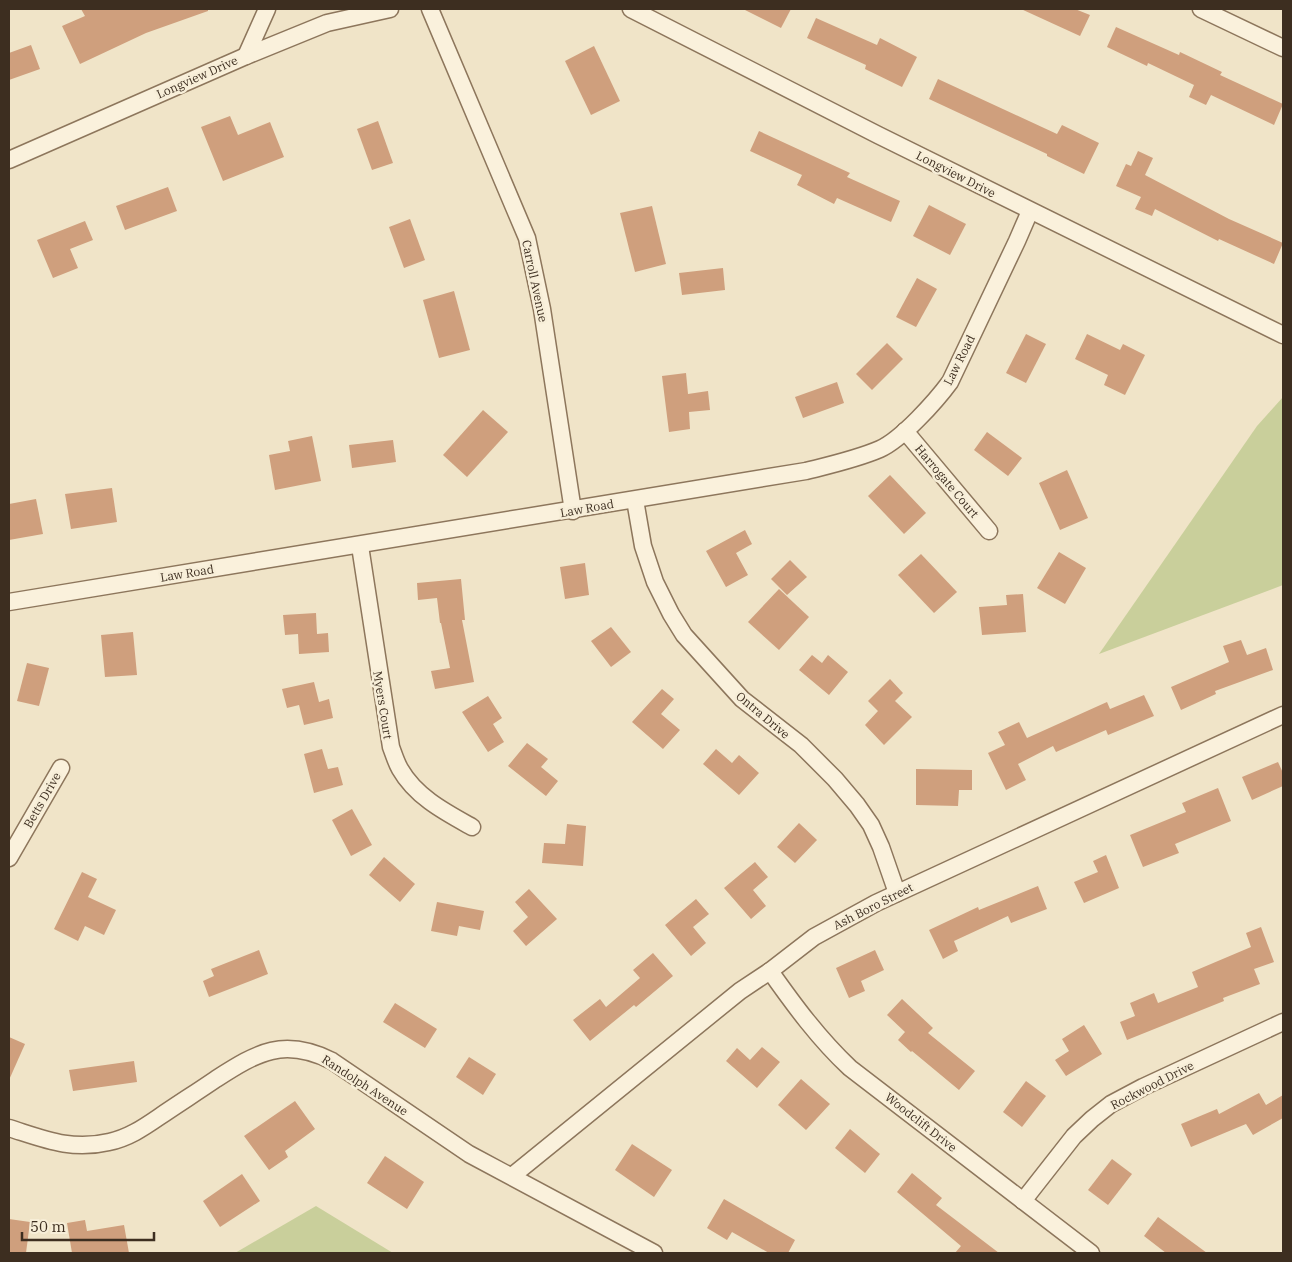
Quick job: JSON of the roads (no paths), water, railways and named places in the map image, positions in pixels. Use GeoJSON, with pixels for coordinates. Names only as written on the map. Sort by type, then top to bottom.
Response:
{"type":"FeatureCollection","features":[{"type":"Feature","properties":{"kind":"street"},"geometry":{"type":"LineString","coordinates":[[246,56],[268,9]]}},
{"type":"Feature","properties":{"kind":"street","name":"Longview Drive"},"geometry":{"type":"LineString","coordinates":[[9,160],[246,56],[327,23],[390,9]]}},
{"type":"Feature","properties":{"kind":"street","name":"Carroll Avenue"},"geometry":{"type":"LineString","coordinates":[[430,9],[527,238],[536,273],[573,511]]}},
{"type":"Feature","properties":{"kind":"street","name":"Longview Drive"},"geometry":{"type":"LineString","coordinates":[[631,9],[1283,335]]}},
{"type":"Feature","properties":{"kind":"street"},"geometry":{"type":"LineString","coordinates":[[1202,9],[1283,48]]}},
{"type":"Feature","properties":{"kind":"street","name":"Law Road"},"geometry":{"type":"LineString","coordinates":[[9,602],[573,511],[806,471],[882,448],[906,430],[938,398],[950,382],[1030,210]]}},
{"type":"Feature","properties":{"kind":"street","name":"Harrogate Court"},"geometry":{"type":"LineString","coordinates":[[906,430],[988,531]]}},
{"type":"Feature","properties":{"kind":"street","name":"Ontra Drive"},"geometry":{"type":"LineString","coordinates":[[635,500],[643,546],[655,582],[684,635],[742,699],[801,745],[835,779],[857,805],[881,847],[897,893]]}},
{"type":"Feature","properties":{"kind":"street","name":"Myers Court"},"geometry":{"type":"LineString","coordinates":[[360,546],[390,748],[400,770],[415,789],[433,804],[472,828]]}},
{"type":"Feature","properties":{"kind":"street","name":"Ash Boro Street"},"geometry":{"type":"LineString","coordinates":[[512,1176],[740,991],[770,971],[814,937],[897,893],[1283,715]]}},
{"type":"Feature","properties":{"kind":"street","name":"Betts Drive"},"geometry":{"type":"LineString","coordinates":[[9,858],[61,768]]}},
{"type":"Feature","properties":{"kind":"street","name":"Woodclift Drive"},"geometry":{"type":"LineString","coordinates":[[770,971],[785,993],[832,1051],[850,1068],[1091,1253]]}},
{"type":"Feature","properties":{"kind":"street","name":"Rockwood Drive"},"geometry":{"type":"LineString","coordinates":[[1023,1201],[1074,1136],[1111,1104],[1142,1087],[1283,1022]]}},
{"type":"Feature","properties":{"kind":"street","name":"Randolph Avenue"},"geometry":{"type":"LineString","coordinates":[[9,1128],[60,1144],[84,1145],[108,1142],[131,1135],[251,1057],[274,1050],[298,1049],[332,1061],[469,1154],[654,1253]]}}]}
